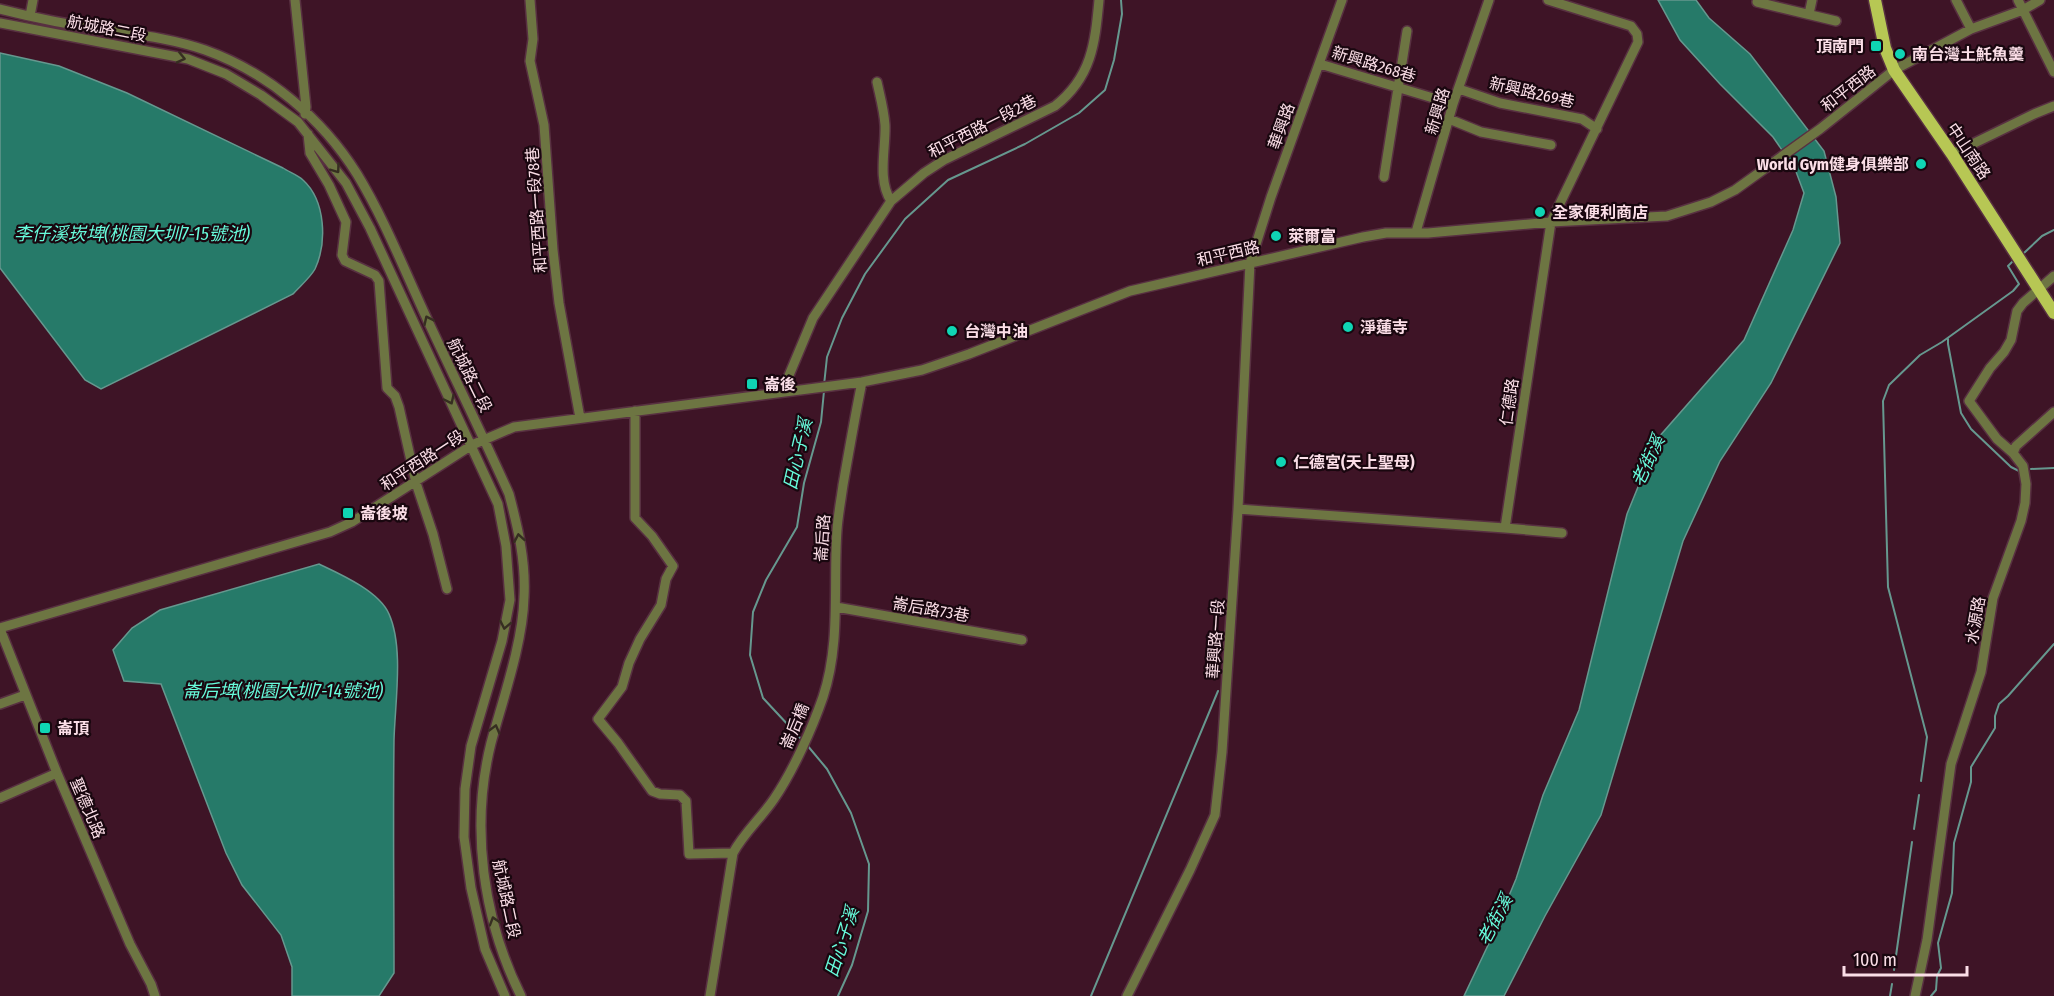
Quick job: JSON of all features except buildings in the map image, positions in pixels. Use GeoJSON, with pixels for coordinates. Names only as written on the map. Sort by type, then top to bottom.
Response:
{"type":"FeatureCollection","features":[{"type":"Feature","properties":{"kind":"main road","name":"中山南路"},"geometry":{"type":"LineString","coordinates":[[1875,0],[1885,48],[1894,70],[1952,154],[2037,290],[2054,313]]}},
{"type":"Feature","properties":{"kind":"street"},"geometry":{"type":"LineString","coordinates":[[30,16],[33,0]]}},
{"type":"Feature","properties":{"kind":"street"},"geometry":{"type":"LineString","coordinates":[[295,0],[310,153],[329,185],[346,222],[342,255],[345,261],[375,275],[379,281],[387,388],[395,396],[399,407],[416,482],[447,588]]}},
{"type":"Feature","properties":{"kind":"street","name":"和平西路一段78巷"},"geometry":{"type":"LineString","coordinates":[[530,0],[533,39],[530,61],[544,125],[559,303],[580,418]]}},
{"type":"Feature","properties":{"kind":"street","name":"和平西路一段2巷"},"geometry":{"type":"LineString","coordinates":[[782,392],[813,318],[891,201],[924,173],[944,160],[1055,106],[1066,98],[1092,53],[1099,0]]}},
{"type":"Feature","properties":{"kind":"street","name":"華興路"},"geometry":{"type":"LineString","coordinates":[[1250,263],[1271,197],[1342,0]]}},
{"type":"Feature","properties":{"kind":"street","name":"新興路"},"geometry":{"type":"LineString","coordinates":[[1416,232],[1453,104],[1489,0]]}},
{"type":"Feature","properties":{"kind":"street","name":"仁德路"},"geometry":{"type":"LineString","coordinates":[[1505,528],[1551,222],[1638,42],[1637,34],[1631,26],[1551,0]]}},
{"type":"Feature","properties":{"kind":"street"},"geometry":{"type":"LineString","coordinates":[[1809,14],[1812,0]]}},
{"type":"Feature","properties":{"kind":"street"},"geometry":{"type":"LineString","coordinates":[[1956,0],[1971,29]]}},
{"type":"Feature","properties":{"kind":"street"},"geometry":{"type":"LineString","coordinates":[[2018,0],[2054,72]]}},
{"type":"Feature","properties":{"kind":"street","name":"和平西路"},"geometry":{"type":"LineString","coordinates":[[804,389],[862,382],[922,370],[1130,291],[1363,237],[1386,233],[1489,229],[1551,222],[1667,216],[1711,202],[1735,190],[1820,129],[1894,70],[1971,29],[2023,10],[2040,0]]}},
{"type":"Feature","properties":{"kind":"street"},"geometry":{"type":"LineString","coordinates":[[1757,2],[1778,3],[1836,21]]}},
{"type":"Feature","properties":{"kind":"street","name":"航城路二段"},"geometry":{"type":"LineString","coordinates":[[0,9],[77,26],[163,38],[204,50],[236,63],[305,110],[330,137],[356,174],[383,224],[509,494],[524,564],[521,624],[490,747],[485,778],[481,839],[483,873],[491,910],[510,973],[521,996]]}},
{"type":"Feature","properties":{"kind":"street","name":"航城路二段"},"geometry":{"type":"LineString","coordinates":[[0,23],[188,59],[226,74],[261,94],[298,122],[346,183],[370,228],[498,504],[506,546],[510,600],[502,641],[471,746],[465,789],[464,837],[471,888],[485,949],[505,996]]}},
{"type":"Feature","properties":{"kind":"street"},"geometry":{"type":"LineString","coordinates":[[1384,177],[1407,31]]}},
{"type":"Feature","properties":{"kind":"street","name":"新興路268巷"},"geometry":{"type":"LineString","coordinates":[[1320,64],[1453,104]]}},
{"type":"Feature","properties":{"kind":"street"},"geometry":{"type":"LineString","coordinates":[[877,82],[884,111],[883,160],[886,193],[891,201]]}},
{"type":"Feature","properties":{"kind":"street","name":"新興路269巷"},"geometry":{"type":"LineString","coordinates":[[1459,89],[1500,103],[1582,119],[1597,129]]}},
{"type":"Feature","properties":{"kind":"street"},"geometry":{"type":"LineString","coordinates":[[1952,154],[2054,106]]}},
{"type":"Feature","properties":{"kind":"street"},"geometry":{"type":"LineString","coordinates":[[1449,119],[1481,132],[1551,145]]}},
{"type":"Feature","properties":{"kind":"street","name":"華興路一段"},"geometry":{"type":"LineString","coordinates":[[1127,996],[1215,815],[1222,752],[1238,509],[1250,263]]}},
{"type":"Feature","properties":{"kind":"street"},"geometry":{"type":"LineString","coordinates":[[2037,290],[2054,276]]}},
{"type":"Feature","properties":{"kind":"street","name":"水源路"},"geometry":{"type":"LineString","coordinates":[[1915,996],[1927,940],[1951,764],[1981,672],[1993,598],[2021,521],[2025,503],[2023,466],[2013,453],[1997,439],[1968,401],[2011,340],[2017,310],[2037,290]]}},
{"type":"Feature","properties":{"kind":"street","name":"崙后路"},"geometry":{"type":"LineString","coordinates":[[823,697],[831,663],[836,606],[837,527],[862,382]]}},
{"type":"Feature","properties":{"kind":"street","name":"和平西路一段"},"geometry":{"type":"LineString","coordinates":[[0,628],[330,532],[352,522],[472,445],[514,427],[804,389]]}},
{"type":"Feature","properties":{"kind":"street"},"geometry":{"type":"LineString","coordinates":[[635,411],[635,518],[652,536],[673,566],[666,579],[661,605],[640,639],[629,663],[622,687],[598,719],[652,791],[660,794],[680,795],[686,801],[689,854],[733,853],[710,996]]}},
{"type":"Feature","properties":{"kind":"street"},"geometry":{"type":"LineString","coordinates":[[2013,453],[2016,446],[2054,412]]}},
{"type":"Feature","properties":{"kind":"street"},"geometry":{"type":"LineString","coordinates":[[1238,509],[1562,533]]}},
{"type":"Feature","properties":{"kind":"street","name":"崙后路73巷"},"geometry":{"type":"LineString","coordinates":[[836,606],[1022,640]]}},
{"type":"Feature","properties":{"kind":"street","name":"聖德北路"},"geometry":{"type":"LineString","coordinates":[[0,628],[57,773],[130,944],[155,996]]}},
{"type":"Feature","properties":{"kind":"street"},"geometry":{"type":"LineString","coordinates":[[0,704],[25,695]]}},
{"type":"Feature","properties":{"kind":"street","name":"崙后橋"},"geometry":{"type":"LineString","coordinates":[[733,853],[740,840],[774,799],[793,767],[823,697]]}},
{"type":"Feature","properties":{"kind":"street"},"geometry":{"type":"LineString","coordinates":[[0,798],[57,773]]}},
{"type":"Feature","properties":{"kind":"water"},"geometry":{"type":"Polygon","coordinates":[[[1658,0],[1696,0],[1709,18],[1750,54],[1824,151],[1836,197],[1840,243],[1771,383],[1720,461],[1683,541],[1601,815],[1504,996],[1464,996],[1516,879],[1543,795],[1579,710],[1627,514],[1658,438],[1744,340],[1793,230],[1804,193],[1795,169],[1773,137],[1680,40],[1658,0]]]}},
{"type":"Feature","properties":{"kind":"water","name":"李仔溪崁埤(桃園大圳7-15號池)"},"geometry":{"type":"Polygon","coordinates":[[[0,53],[59,66],[127,93],[301,178],[316,199],[322,223],[323,235],[319,259],[313,272],[293,294],[101,389],[85,380],[0,268],[0,53]]]}},
{"type":"Feature","properties":{"kind":"water","name":"崙后埤(桃園大圳7-14號池)"},"geometry":{"type":"Polygon","coordinates":[[[319,564],[358,584],[377,598],[389,614],[394,627],[398,676],[394,740],[394,973],[379,996],[292,996],[292,967],[281,935],[242,885],[226,853],[161,684],[124,681],[113,650],[132,628],[160,610],[319,564]]]}},
{"type":"Feature","properties":{"kind":"waterway","name":"田心子溪"},"geometry":{"type":"LineString","coordinates":[[824,385],[827,357],[842,318],[865,274],[905,219],[948,180],[1025,144],[1079,113],[1105,90],[1114,60],[1122,14],[1121,0]]}},
{"type":"Feature","properties":{"kind":"waterway"},"geometry":{"type":"LineString","coordinates":[[2024,253],[2042,236],[2054,230]]}},
{"type":"Feature","properties":{"kind":"waterway"},"geometry":{"type":"LineString","coordinates":[[1921,781],[1927,737],[1888,587],[1883,401],[1889,385],[1920,355],[2013,291],[2019,284],[2008,266],[2012,262]]}},
{"type":"Feature","properties":{"kind":"waterway"},"geometry":{"type":"LineString","coordinates":[[1948,339],[1961,413],[1971,429],[2011,467],[2019,471]]}},
{"type":"Feature","properties":{"kind":"waterway","name":"田心子溪"},"geometry":{"type":"LineString","coordinates":[[803,741],[763,698],[750,655],[753,612],[766,580],[797,527],[804,483],[821,422],[824,391]]}},
{"type":"Feature","properties":{"kind":"waterway"},"geometry":{"type":"LineString","coordinates":[[2031,469],[2054,468]]}},
{"type":"Feature","properties":{"kind":"waterway"},"geometry":{"type":"LineString","coordinates":[[1931,996],[1936,990],[1937,976],[1941,968],[1938,943],[1952,893],[1954,843],[1971,782],[1971,767],[1995,728],[1995,716],[1999,704],[2054,644]]}},
{"type":"Feature","properties":{"kind":"waterway"},"geometry":{"type":"LineString","coordinates":[[1091,996],[1218,691]]}},
{"type":"Feature","properties":{"kind":"waterway","name":"田心子溪"},"geometry":{"type":"LineString","coordinates":[[807,745],[827,769],[851,813],[869,864],[868,911],[852,965],[838,996]]}},
{"type":"Feature","properties":{"kind":"waterway"},"geometry":{"type":"LineString","coordinates":[[1914,829],[1919,795]]}},
{"type":"Feature","properties":{"kind":"waterway"},"geometry":{"type":"LineString","coordinates":[[1894,970],[1912,842]]}},
{"type":"Feature","properties":{"kind":"waterway"},"geometry":{"type":"LineString","coordinates":[[1890,996],[1892,984]]}},
{"type":"Feature","properties":{"kind":"place","name":"頂南門"},"geometry":{"type":"Point","coordinates":[1876,46]}},
{"type":"Feature","properties":{"kind":"place","name":"南台灣土魠魚羹"},"geometry":{"type":"Point","coordinates":[1900,54]}},
{"type":"Feature","properties":{"kind":"place","name":"World Gym健身俱樂部"},"geometry":{"type":"Point","coordinates":[1921,164]}},
{"type":"Feature","properties":{"kind":"place","name":"全家便利商店"},"geometry":{"type":"Point","coordinates":[1540,212]}},
{"type":"Feature","properties":{"kind":"place","name":"萊爾富"},"geometry":{"type":"Point","coordinates":[1276,236]}},
{"type":"Feature","properties":{"kind":"place","name":"淨蓮寺"},"geometry":{"type":"Point","coordinates":[1348,327]}},
{"type":"Feature","properties":{"kind":"place","name":"台灣中油"},"geometry":{"type":"Point","coordinates":[952,331]}},
{"type":"Feature","properties":{"kind":"place","name":"崙後"},"geometry":{"type":"Point","coordinates":[752,384]}},
{"type":"Feature","properties":{"kind":"place","name":"仁德宮(天上聖母)"},"geometry":{"type":"Point","coordinates":[1281,462]}},
{"type":"Feature","properties":{"kind":"place","name":"崙後坡"},"geometry":{"type":"Point","coordinates":[348,513]}},
{"type":"Feature","properties":{"kind":"place","name":"崙頂"},"geometry":{"type":"Point","coordinates":[45,728]}},
{"type":"Feature","properties":{"kind":"water label","name":"老街溪"},"geometry":{"type":"Point","coordinates":[1648,461]}},
{"type":"Feature","properties":{"kind":"water label","name":"老街溪"},"geometry":{"type":"Point","coordinates":[1495,920]}}]}
